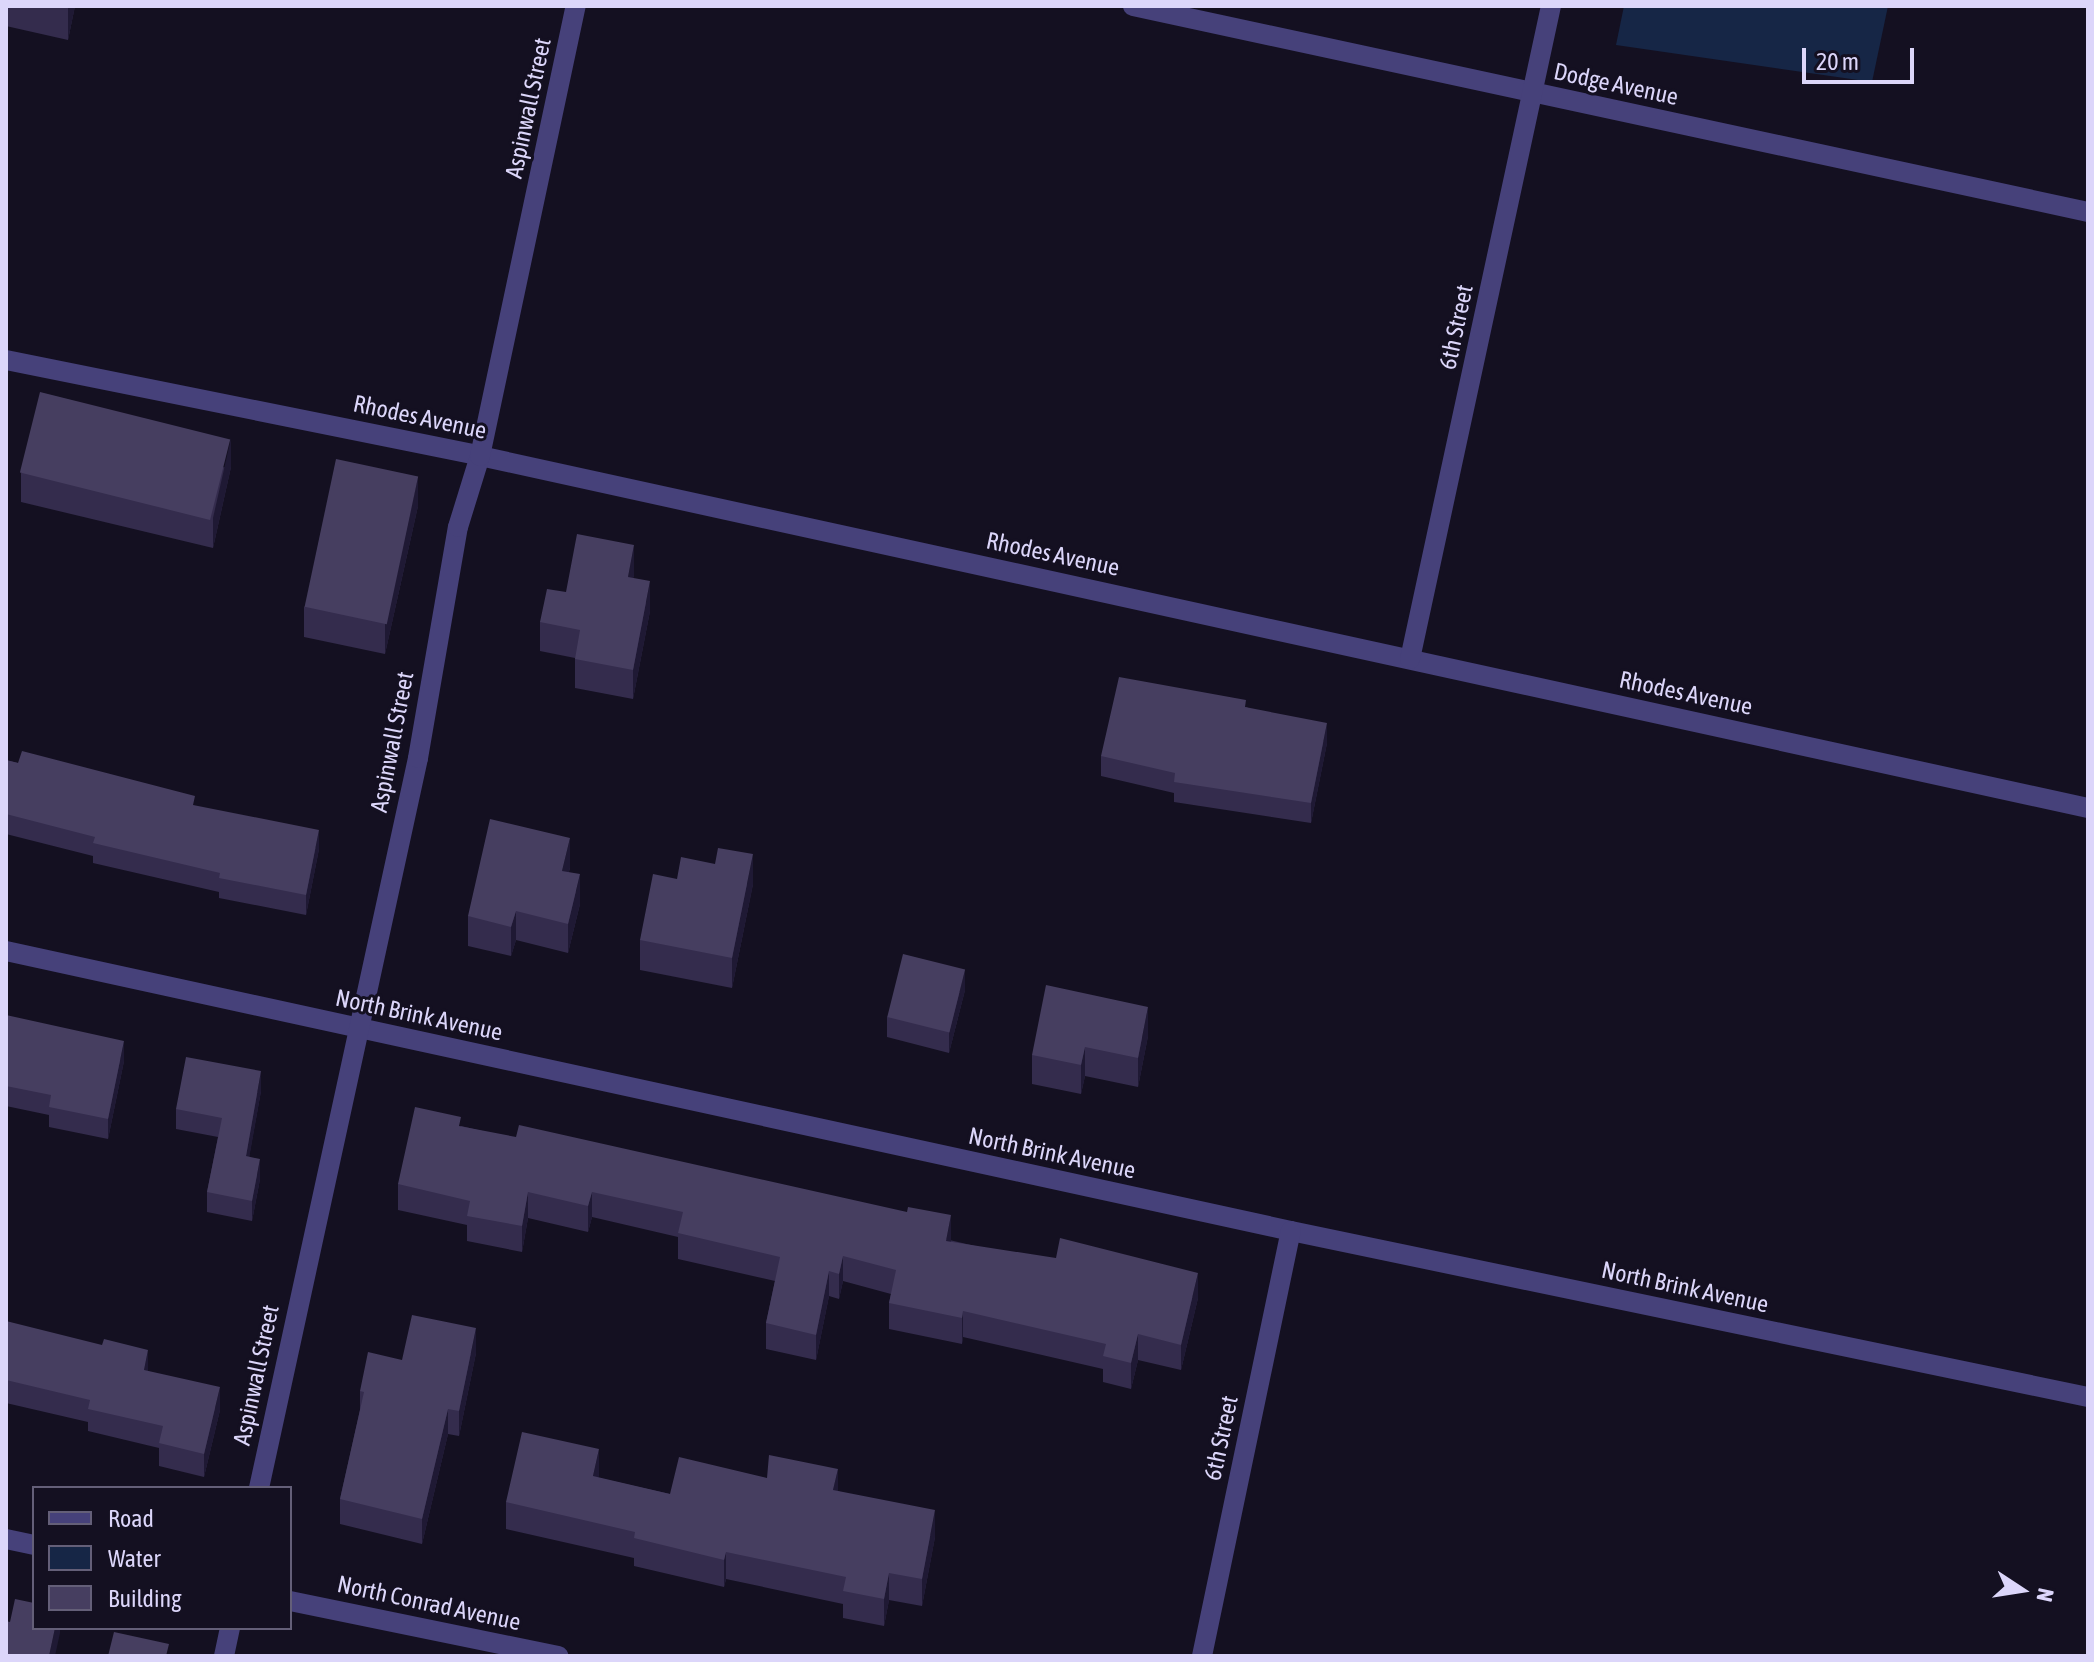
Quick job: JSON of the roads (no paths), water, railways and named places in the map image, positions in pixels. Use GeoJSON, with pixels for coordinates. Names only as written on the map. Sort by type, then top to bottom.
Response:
{"type":"FeatureCollection","features":[{"type":"Feature","properties":{"kind":"street","name":"Aspinwall Street"},"geometry":{"type":"LineString","coordinates":[[259,1486],[355,1027],[418,758],[458,527],[480,456],[576,6]]}},
{"type":"Feature","properties":{"kind":"street","name":"Dodge Avenue"},"geometry":{"type":"LineString","coordinates":[[1133,6],[2088,212]]}},
{"type":"Feature","properties":{"kind":"street","name":"6th Street"},"geometry":{"type":"LineString","coordinates":[[1410,659],[1551,6]]}},
{"type":"Feature","properties":{"kind":"street","name":"Rhodes Avenue"},"geometry":{"type":"LineString","coordinates":[[6,360],[480,456],[2088,808]]}},
{"type":"Feature","properties":{"kind":"street","name":"North Brink Avenue"},"geometry":{"type":"LineString","coordinates":[[6,951],[1291,1231],[2088,1397]]}},
{"type":"Feature","properties":{"kind":"street","name":"6th Street"},"geometry":{"type":"LineString","coordinates":[[1202,1656],[1291,1231]]}},
{"type":"Feature","properties":{"kind":"street"},"geometry":{"type":"LineString","coordinates":[[6,1539],[32,1545]]}},
{"type":"Feature","properties":{"kind":"street","name":"North Conrad Avenue"},"geometry":{"type":"LineString","coordinates":[[292,1601],[558,1656]]}},
{"type":"Feature","properties":{"kind":"street"},"geometry":{"type":"LineString","coordinates":[[224,1656],[230,1630]]}},
{"type":"Feature","properties":{"kind":"water"},"geometry":{"type":"Polygon","coordinates":[[[1624,6],[1888,6],[1872,82],[1616,45],[1624,6]]]}}]}
